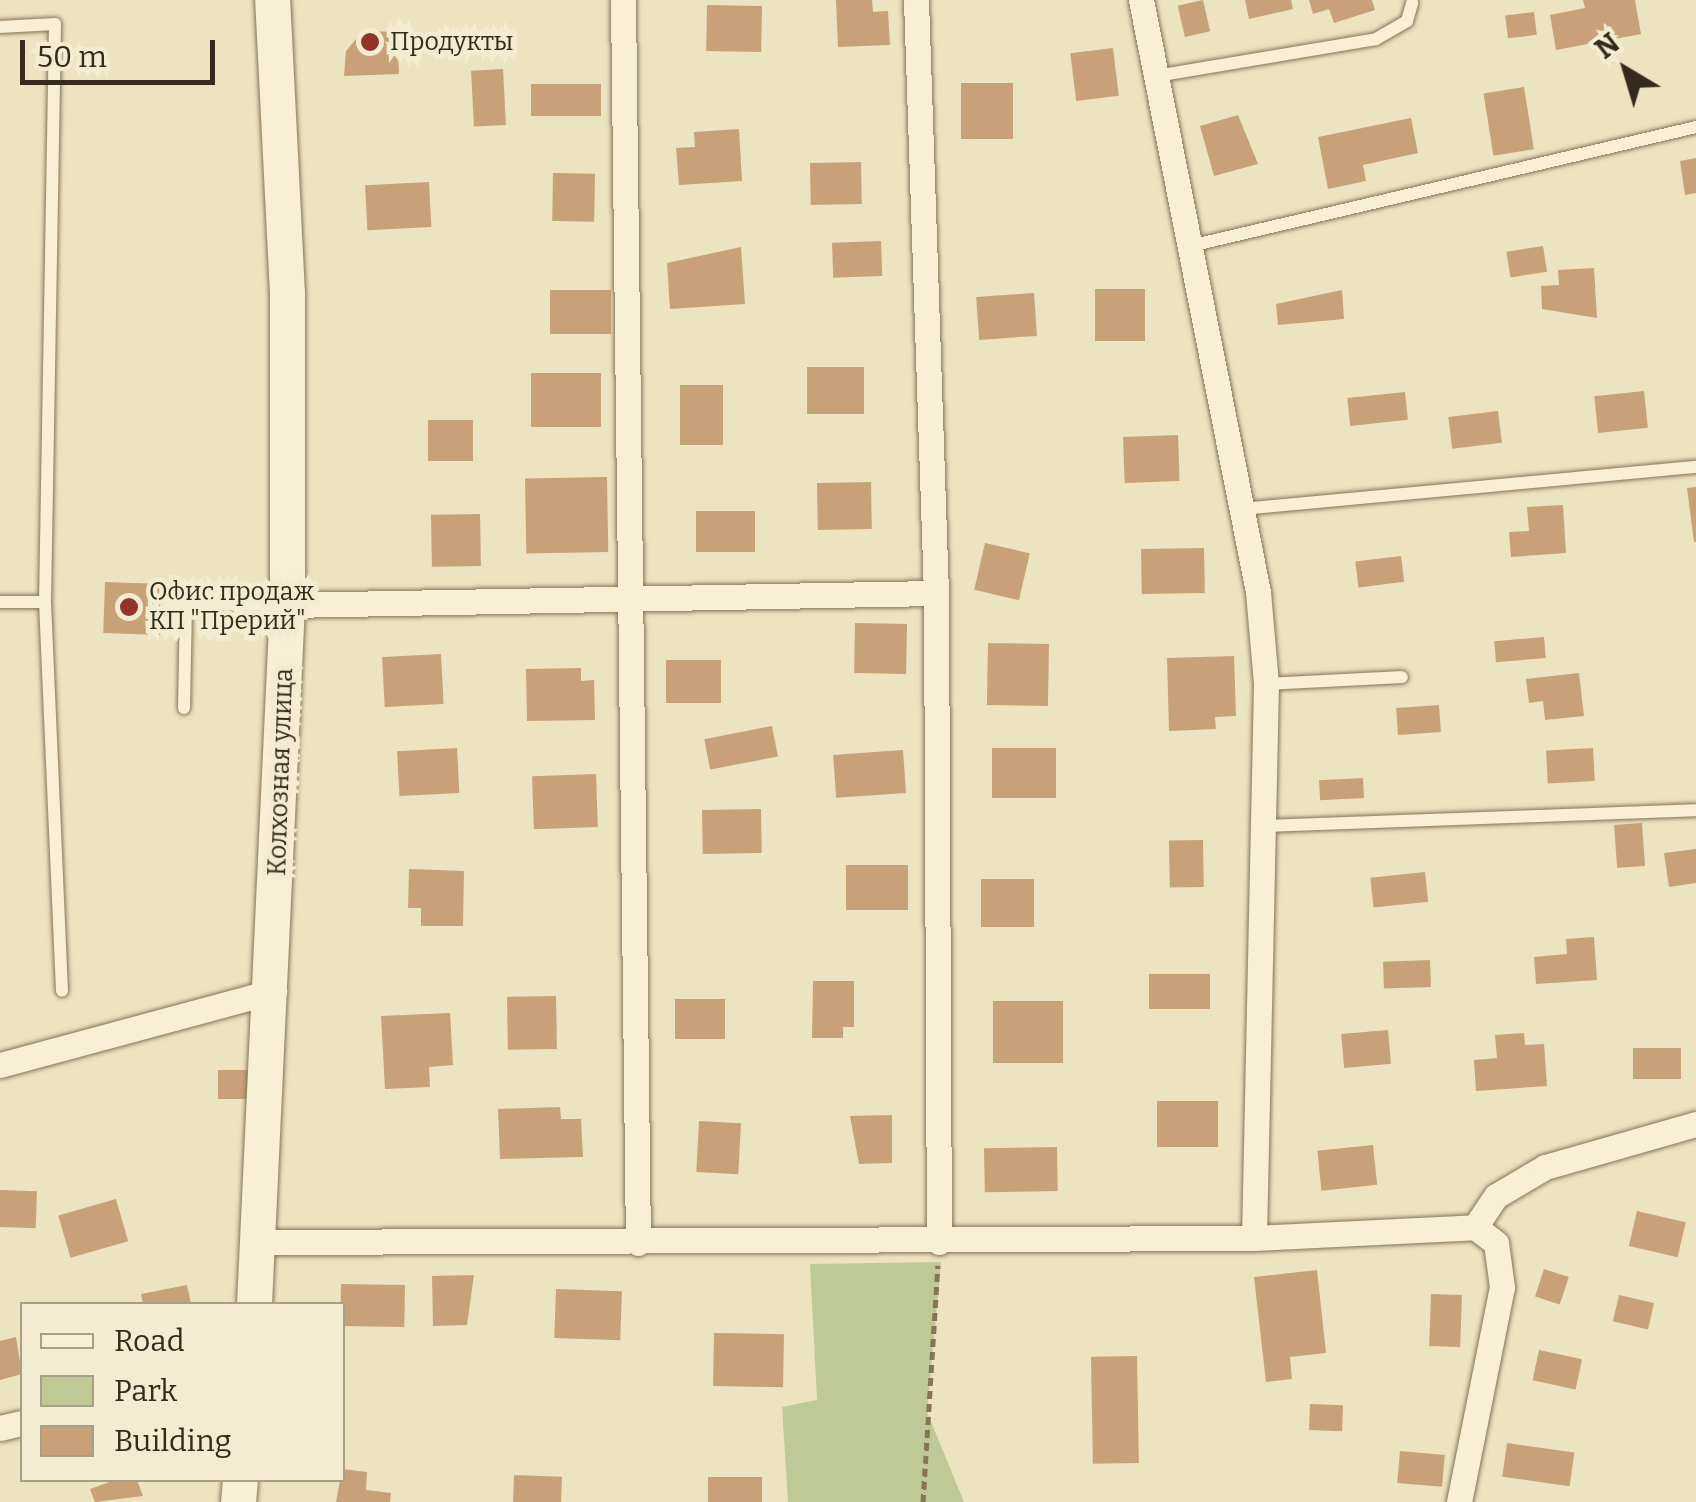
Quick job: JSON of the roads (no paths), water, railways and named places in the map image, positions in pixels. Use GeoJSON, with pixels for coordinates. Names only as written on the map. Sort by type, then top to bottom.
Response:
{"type":"FeatureCollection","features":[{"type":"Feature","properties":{"kind":"main road","name":"Колхозная улица"},"geometry":{"type":"LineString","coordinates":[[254,1302],[274,990],[287,605],[287,292],[272,0]]}},
{"type":"Feature","properties":{"kind":"street"},"geometry":{"type":"LineString","coordinates":[[623,0],[638,1243]]}},
{"type":"Feature","properties":{"kind":"street"},"geometry":{"type":"LineString","coordinates":[[916,0],[936,593],[939,1242]]}},
{"type":"Feature","properties":{"kind":"street"},"geometry":{"type":"LineString","coordinates":[[1141,0],[1242,509],[1266,684],[1254,1238]]}},
{"type":"Feature","properties":{"kind":"street"},"geometry":{"type":"LineString","coordinates":[[287,605],[631,593],[936,593]]}},
{"type":"Feature","properties":{"kind":"street"},"geometry":{"type":"LineString","coordinates":[[0,1065],[274,990]]}},
{"type":"Feature","properties":{"kind":"street"},"geometry":{"type":"LineString","coordinates":[[1475,1227],[1496,1196],[1545,1166],[1696,1124]]}},
{"type":"Feature","properties":{"kind":"street"},"geometry":{"type":"LineString","coordinates":[[258,1242],[939,1242],[1254,1238],[1475,1227],[1496,1243],[1502,1287],[1460,1502]]}},
{"type":"Feature","properties":{"kind":"lane"},"geometry":{"type":"LineString","coordinates":[[1156,76],[1376,38],[1406,21],[1412,3]]}},
{"type":"Feature","properties":{"kind":"lane"},"geometry":{"type":"LineString","coordinates":[[0,27],[55,24],[45,602],[62,991]]}},
{"type":"Feature","properties":{"kind":"lane"},"geometry":{"type":"LineString","coordinates":[[1190,246],[1696,127]]}},
{"type":"Feature","properties":{"kind":"lane"},"geometry":{"type":"LineString","coordinates":[[1242,509],[1696,467]]}},
{"type":"Feature","properties":{"kind":"lane"},"geometry":{"type":"LineString","coordinates":[[0,602],[45,602]]}},
{"type":"Feature","properties":{"kind":"lane"},"geometry":{"type":"LineString","coordinates":[[184,708],[186,604],[287,605]]}},
{"type":"Feature","properties":{"kind":"lane"},"geometry":{"type":"LineString","coordinates":[[1266,684],[1402,676]]}},
{"type":"Feature","properties":{"kind":"lane"},"geometry":{"type":"LineString","coordinates":[[1264,826],[1696,810]]}},
{"type":"Feature","properties":{"kind":"place","name":"Продукты"},"geometry":{"type":"Point","coordinates":[370,42]}},
{"type":"Feature","properties":{"kind":"place","name":"Офис продаж КП \"Прерий\""},"geometry":{"type":"Point","coordinates":[129,607]}}]}
